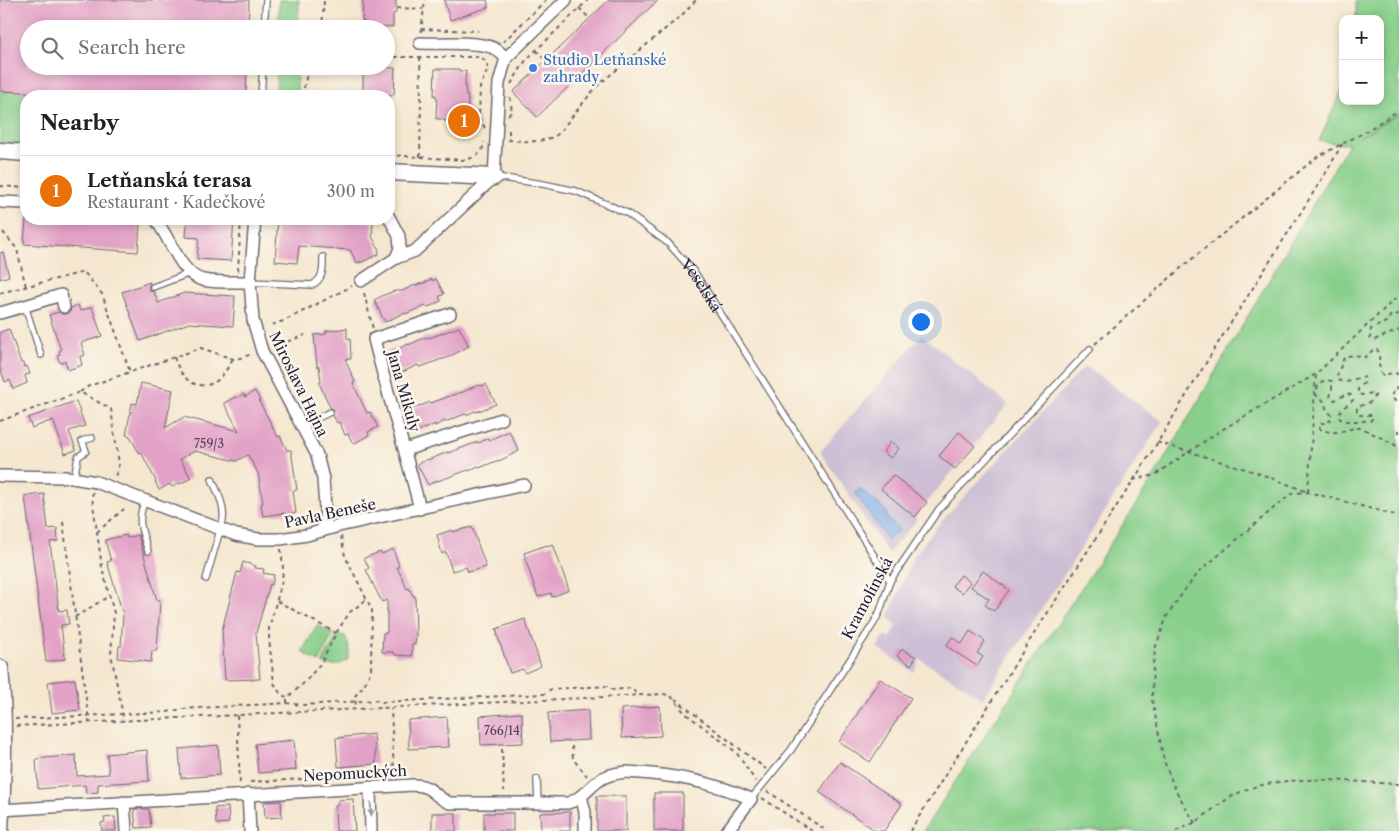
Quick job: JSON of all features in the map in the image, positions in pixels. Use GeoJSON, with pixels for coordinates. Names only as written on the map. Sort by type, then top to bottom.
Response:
{"type":"FeatureCollection","features":[{"type":"Feature","properties":{"kind":"street"},"geometry":{"type":"LineString","coordinates":[[361,281],[396,258],[415,251],[494,177],[499,83],[506,58],[566,0]]}},
{"type":"Feature","properties":{"kind":"street"},"geometry":{"type":"LineString","coordinates":[[420,43],[479,44],[489,46],[506,58]]}},
{"type":"Feature","properties":{"kind":"street"},"geometry":{"type":"LineString","coordinates":[[0,151],[20,153]]}},
{"type":"Feature","properties":{"kind":"street","name":"Veselská"},"geometry":{"type":"LineString","coordinates":[[395,172],[494,177]]}},
{"type":"Feature","properties":{"kind":"street"},"geometry":{"type":"LineString","coordinates":[[0,202],[20,203]]}},
{"type":"Feature","properties":{"kind":"street"},"geometry":{"type":"LineString","coordinates":[[159,225],[186,268],[201,280],[250,282]]}},
{"type":"Feature","properties":{"kind":"street","name":"Miroslava Hajna"},"geometry":{"type":"LineString","coordinates":[[255,225],[250,282],[253,320],[262,351],[318,455],[323,479],[326,522],[321,531]]}},
{"type":"Feature","properties":{"kind":"street"},"geometry":{"type":"LineString","coordinates":[[393,225],[399,236],[400,248],[396,258]]}},
{"type":"Feature","properties":{"kind":"street"},"geometry":{"type":"LineString","coordinates":[[0,312],[61,295],[64,307]]}},
{"type":"Feature","properties":{"kind":"street"},"geometry":{"type":"LineString","coordinates":[[374,339],[450,314]]}},
{"type":"Feature","properties":{"kind":"street","name":"Jana Mikuly"},"geometry":{"type":"LineString","coordinates":[[374,339],[420,508]]}},
{"type":"Feature","properties":{"kind":"street"},"geometry":{"type":"LineString","coordinates":[[405,450],[502,419]]}},
{"type":"Feature","properties":{"kind":"street","name":"Pavla Beneše"},"geometry":{"type":"LineString","coordinates":[[0,476],[74,478],[96,482],[111,486],[236,535],[250,538],[280,539],[307,535],[339,526],[524,485]]}},
{"type":"Feature","properties":{"kind":"street"},"geometry":{"type":"LineString","coordinates":[[0,668],[3,705],[8,723],[0,831]]}},
{"type":"Feature","properties":{"kind":"street","name":"Nepomuckých"},"geometry":{"type":"LineString","coordinates":[[1,810],[124,802],[246,790],[421,785],[429,788],[440,798],[450,803],[568,803],[581,796],[605,777],[626,772],[658,774],[699,781],[753,796]]}},
{"type":"Feature","properties":{"kind":"street"},"geometry":{"type":"LineString","coordinates":[[370,787],[371,831]]}},
{"type":"Feature","properties":{"kind":"street"},"geometry":{"type":"LineString","coordinates":[[246,790],[250,831]]}},
{"type":"Feature","properties":{"kind":"street"},"geometry":{"type":"LineString","coordinates":[[581,796],[585,812],[585,831]]}},
{"type":"Feature","properties":{"kind":"street","name":"Kramolínská"},"geometry":{"type":"LineString","coordinates":[[727,831],[753,796]]}},
{"type":"Feature","properties":{"kind":"street"},"geometry":{"type":"LineString","coordinates":[[124,802],[126,831]]}},
{"type":"Feature","properties":{"kind":"lane"},"geometry":{"type":"LineString","coordinates":[[265,20],[266,0]]}},
{"type":"Feature","properties":{"kind":"lane"},"geometry":{"type":"LineString","coordinates":[[261,90],[262,75]]}},
{"type":"Feature","properties":{"kind":"lane","name":"Veselská"},"geometry":{"type":"LineString","coordinates":[[494,177],[544,184],[576,191],[627,213],[668,243],[696,273],[890,581]]}},
{"type":"Feature","properties":{"kind":"lane"},"geometry":{"type":"LineString","coordinates":[[250,282],[312,285],[321,278],[323,257]]}},
{"type":"Feature","properties":{"kind":"lane"},"geometry":{"type":"LineString","coordinates":[[153,287],[190,273]]}},
{"type":"Feature","properties":{"kind":"lane"},"geometry":{"type":"LineString","coordinates":[[25,306],[41,355]]}},
{"type":"Feature","properties":{"kind":"lane","name":"Kramolínská"},"geometry":{"type":"LineString","coordinates":[[753,796],[791,750],[874,623],[890,581],[939,509],[1090,349]]}},
{"type":"Feature","properties":{"kind":"lane"},"geometry":{"type":"LineString","coordinates":[[302,427],[330,412]]}},
{"type":"Feature","properties":{"kind":"lane"},"geometry":{"type":"LineString","coordinates":[[74,478],[78,457],[86,451],[82,441],[92,438]]}},
{"type":"Feature","properties":{"kind":"lane"},"geometry":{"type":"LineString","coordinates":[[206,579],[224,518],[223,506],[212,479]]}},
{"type":"Feature","properties":{"kind":"lane"},"geometry":{"type":"LineString","coordinates":[[145,500],[140,512],[140,523],[148,551]]}},
{"type":"Feature","properties":{"kind":"lane"},"geometry":{"type":"LineString","coordinates":[[537,779],[538,803]]}},
{"type":"Feature","properties":{"kind":"path"},"geometry":{"type":"LineString","coordinates":[[323,20],[324,0]]}},
{"type":"Feature","properties":{"kind":"path"},"geometry":{"type":"LineString","coordinates":[[420,157],[420,43],[425,0]]}},
{"type":"Feature","properties":{"kind":"path"},"geometry":{"type":"LineString","coordinates":[[497,40],[502,43],[546,0]]}},
{"type":"Feature","properties":{"kind":"path"},"geometry":{"type":"LineString","coordinates":[[510,87],[526,60],[588,0]]}},
{"type":"Feature","properties":{"kind":"path"},"geometry":{"type":"LineString","coordinates":[[484,139],[543,141],[558,134],[596,87],[682,15],[696,0]]}},
{"type":"Feature","properties":{"kind":"path"},"geometry":{"type":"LineString","coordinates":[[397,8],[423,9]]}},
{"type":"Feature","properties":{"kind":"path"},"geometry":{"type":"LineString","coordinates":[[579,8],[589,18]]}},
{"type":"Feature","properties":{"kind":"path"},"geometry":{"type":"LineString","coordinates":[[421,29],[478,31]]}},
{"type":"Feature","properties":{"kind":"path"},"geometry":{"type":"LineString","coordinates":[[536,50],[545,60]]}},
{"type":"Feature","properties":{"kind":"path"},"geometry":{"type":"LineString","coordinates":[[395,57],[478,57]]}},
{"type":"Feature","properties":{"kind":"path"},"geometry":{"type":"LineString","coordinates":[[395,155],[465,160],[474,158],[480,153],[483,147],[485,128],[479,118],[480,86],[488,69]]}},
{"type":"Feature","properties":{"kind":"path"},"geometry":{"type":"LineString","coordinates":[[304,90],[308,75]]}},
{"type":"Feature","properties":{"kind":"path"},"geometry":{"type":"LineString","coordinates":[[508,116],[512,112],[510,95]]}},
{"type":"Feature","properties":{"kind":"path"},"geometry":{"type":"LineString","coordinates":[[1090,349],[1181,268],[1317,157],[1365,132],[1399,110]]}},
{"type":"Feature","properties":{"kind":"path"},"geometry":{"type":"LineString","coordinates":[[508,124],[509,140]]}},
{"type":"Feature","properties":{"kind":"path"},"geometry":{"type":"LineString","coordinates":[[910,831],[1158,442],[1342,144]]}},
{"type":"Feature","properties":{"kind":"path"},"geometry":{"type":"LineString","coordinates":[[0,186],[20,188]]}},
{"type":"Feature","properties":{"kind":"path"},"geometry":{"type":"LineString","coordinates":[[238,276],[241,225]]}},
{"type":"Feature","properties":{"kind":"path"},"geometry":{"type":"LineString","coordinates":[[3,232],[17,250],[26,287]]}},
{"type":"Feature","properties":{"kind":"path"},"geometry":{"type":"LineString","coordinates":[[0,293],[84,272],[102,294],[130,372]]}},
{"type":"Feature","properties":{"kind":"path"},"geometry":{"type":"LineString","coordinates":[[272,325],[286,320],[361,281]]}},
{"type":"Feature","properties":{"kind":"path","name":"Jana Mikuly"},"geometry":{"type":"LineString","coordinates":[[361,281],[371,317],[374,339]]}},
{"type":"Feature","properties":{"kind":"path"},"geometry":{"type":"LineString","coordinates":[[1133,480],[1155,475],[1218,432],[1316,374],[1399,295]]}},
{"type":"Feature","properties":{"kind":"path"},"geometry":{"type":"LineString","coordinates":[[1399,314],[1390,316],[1388,321],[1371,329],[1370,338],[1374,340],[1399,330]]}},
{"type":"Feature","properties":{"kind":"path"},"geometry":{"type":"LineString","coordinates":[[0,421],[80,392],[89,386],[201,348],[234,359],[305,335]]}},
{"type":"Feature","properties":{"kind":"path"},"geometry":{"type":"LineString","coordinates":[[1399,374],[1382,375],[1379,368],[1379,352],[1377,349],[1374,349],[1365,357],[1351,355],[1342,360],[1336,375],[1338,378],[1343,382],[1348,382],[1364,377],[1364,384],[1358,389],[1358,394],[1375,394],[1373,401],[1358,408],[1357,412],[1359,415],[1371,415],[1372,419],[1370,422],[1340,419],[1339,412],[1353,400],[1351,395],[1347,394],[1336,400],[1332,399],[1330,397],[1332,382],[1321,382],[1316,390],[1316,395],[1323,400],[1332,416],[1331,420],[1321,423],[1320,429],[1339,433],[1362,428],[1399,446]]}},
{"type":"Feature","properties":{"kind":"path"},"geometry":{"type":"LineString","coordinates":[[174,357],[177,368],[189,382],[196,385],[212,384],[220,378],[234,359]]}},
{"type":"Feature","properties":{"kind":"path"},"geometry":{"type":"LineString","coordinates":[[1308,492],[1316,374]]}},
{"type":"Feature","properties":{"kind":"path"},"geometry":{"type":"LineString","coordinates":[[1399,386],[1392,394],[1392,398],[1395,401],[1399,400]]}},
{"type":"Feature","properties":{"kind":"path"},"geometry":{"type":"LineString","coordinates":[[80,392],[111,409],[119,464],[111,486]]}},
{"type":"Feature","properties":{"kind":"path"},"geometry":{"type":"LineString","coordinates":[[1158,442],[1258,473],[1308,492],[1399,516]]}},
{"type":"Feature","properties":{"kind":"path"},"geometry":{"type":"LineString","coordinates":[[96,482],[92,497],[96,533],[102,567],[114,613],[111,654],[124,721]]}},
{"type":"Feature","properties":{"kind":"path"},"geometry":{"type":"LineString","coordinates":[[1195,823],[1175,789],[1164,761],[1152,699],[1153,664],[1156,646],[1167,616],[1184,590],[1200,572],[1293,493],[1308,492]]}},
{"type":"Feature","properties":{"kind":"path"},"geometry":{"type":"LineString","coordinates":[[96,533],[124,509]]}},
{"type":"Feature","properties":{"kind":"path"},"geometry":{"type":"LineString","coordinates":[[63,522],[89,722]]}},
{"type":"Feature","properties":{"kind":"path"},"geometry":{"type":"LineString","coordinates":[[339,526],[345,556],[372,610],[371,669],[364,686],[355,696],[356,709]]}},
{"type":"Feature","properties":{"kind":"path"},"geometry":{"type":"LineString","coordinates":[[280,539],[283,568],[282,581],[269,628],[269,639],[274,683],[280,693],[287,698]]}},
{"type":"Feature","properties":{"kind":"path"},"geometry":{"type":"LineString","coordinates":[[75,618],[109,596]]}},
{"type":"Feature","properties":{"kind":"path"},"geometry":{"type":"LineString","coordinates":[[287,703],[287,698],[305,682],[321,663],[336,633],[350,612],[367,600]]}},
{"type":"Feature","properties":{"kind":"path"},"geometry":{"type":"LineString","coordinates":[[277,601],[336,633]]}},
{"type":"Feature","properties":{"kind":"path"},"geometry":{"type":"LineString","coordinates":[[8,723],[167,712],[182,709],[287,703],[302,705],[376,700],[382,702],[544,694],[551,690],[608,686],[613,690],[633,688],[636,695]]}},
{"type":"Feature","properties":{"kind":"path"},"geometry":{"type":"LineString","coordinates":[[8,723],[124,721],[664,694],[671,696],[772,773]]}},
{"type":"Feature","properties":{"kind":"path"},"geometry":{"type":"LineString","coordinates":[[671,696],[685,714],[736,752],[761,788],[827,831]]}},
{"type":"Feature","properties":{"kind":"path"},"geometry":{"type":"LineString","coordinates":[[237,715],[246,790],[394,774],[391,707]]}},
{"type":"Feature","properties":{"kind":"path"},"geometry":{"type":"LineString","coordinates":[[572,746],[573,760],[595,784]]}},
{"type":"Feature","properties":{"kind":"path"},"geometry":{"type":"LineString","coordinates":[[502,748],[504,803]]}},
{"type":"Feature","properties":{"kind":"path"},"geometry":{"type":"LineString","coordinates":[[1176,831],[1195,823],[1222,802],[1245,790],[1274,782],[1308,780],[1399,784]]}},
{"type":"Feature","properties":{"kind":"path"},"geometry":{"type":"LineString","coordinates":[[753,796],[812,831]]}},
{"type":"Feature","properties":{"kind":"shaded area"},"geometry":{"type":"Polygon","coordinates":[[[922,335],[1008,404],[915,517],[917,519],[911,527],[888,553],[820,452],[922,335]]]}},
{"type":"Feature","properties":{"kind":"shaded area"},"geometry":{"type":"Polygon","coordinates":[[[1085,366],[1162,421],[983,698],[920,659],[914,672],[877,648],[884,636],[890,638],[896,626],[890,619],[889,614],[914,556],[937,526],[1085,366]]]}},
{"type":"Feature","properties":{"kind":"green space"},"geometry":{"type":"Polygon","coordinates":[[[279,0],[299,0],[298,20],[278,20],[279,0]]]}},
{"type":"Feature","properties":{"kind":"green space"},"geometry":{"type":"Polygon","coordinates":[[[1356,0],[1399,0],[1399,113],[1359,137],[1399,114],[1399,831],[923,831],[1155,475],[1349,143],[1319,141],[1339,97],[1339,105],[1384,105],[1384,15],[1356,15],[1356,0]]]}},
{"type":"Feature","properties":{"kind":"green space"},"geometry":{"type":"Polygon","coordinates":[[[277,75],[297,75],[297,90],[276,90],[277,75]]]}},
{"type":"Feature","properties":{"kind":"green space"},"geometry":{"type":"Polygon","coordinates":[[[0,91],[20,92],[20,144],[0,143],[0,91]]]}},
{"type":"Feature","properties":{"kind":"green space"},"geometry":{"type":"Polygon","coordinates":[[[317,625],[333,634],[319,662],[302,652],[317,625]]]}},
{"type":"Feature","properties":{"kind":"green space"},"geometry":{"type":"Polygon","coordinates":[[[338,634],[345,636],[349,650],[348,659],[335,665],[322,663],[338,634]]]}},
{"type":"Feature","properties":{"kind":"water"},"geometry":{"type":"Polygon","coordinates":[[[859,489],[887,512],[887,518],[899,530],[888,541],[856,494],[859,489]]]}},
{"type":"Feature","properties":{"kind":"building"},"geometry":{"type":"Polygon","coordinates":[[[0,0],[249,0],[248,20],[20,20],[20,75],[247,75],[246,90],[0,91],[0,0]]]}},
{"type":"Feature","properties":{"kind":"building"},"geometry":{"type":"Polygon","coordinates":[[[363,0],[396,0],[396,13],[393,14],[393,20],[362,20],[363,0]]]}},
{"type":"Feature","properties":{"kind":"building"},"geometry":{"type":"Polygon","coordinates":[[[444,0],[487,0],[489,7],[450,20],[444,0]]]}},
{"type":"Feature","properties":{"kind":"building"},"geometry":{"type":"Polygon","coordinates":[[[609,0],[658,0],[537,117],[513,92],[609,0]]]}},
{"type":"Feature","properties":{"kind":"building"},"geometry":{"type":"Polygon","coordinates":[[[435,69],[459,69],[459,71],[466,71],[466,96],[468,96],[467,122],[436,119],[437,96],[434,96],[435,69]]]}},
{"type":"Feature","properties":{"kind":"building"},"geometry":{"type":"Polygon","coordinates":[[[363,75],[395,75],[394,90],[363,90],[363,75]]]}},
{"type":"Feature","properties":{"kind":"building"},"geometry":{"type":"Polygon","coordinates":[[[26,225],[140,225],[138,252],[24,244],[26,225]]]}},
{"type":"Feature","properties":{"kind":"building"},"geometry":{"type":"Polygon","coordinates":[[[187,225],[234,225],[231,261],[197,259],[199,238],[186,237],[187,225]]]}},
{"type":"Feature","properties":{"kind":"building"},"geometry":{"type":"Polygon","coordinates":[[[278,225],[373,225],[372,236],[379,250],[379,254],[357,263],[350,250],[299,246],[297,263],[275,261],[278,225]]]}},
{"type":"Feature","properties":{"kind":"building"},"geometry":{"type":"Polygon","coordinates":[[[3,252],[9,276],[0,279],[0,253],[3,252]]]}},
{"type":"Feature","properties":{"kind":"building"},"geometry":{"type":"Polygon","coordinates":[[[432,279],[433,281],[436,279],[444,294],[439,297],[441,301],[431,306],[425,306],[404,313],[385,322],[374,300],[386,294],[402,291],[432,279]]]}},
{"type":"Feature","properties":{"kind":"building"},"geometry":{"type":"Polygon","coordinates":[[[150,282],[148,288],[154,292],[158,303],[184,293],[235,296],[233,326],[189,323],[140,341],[122,292],[150,282]]]}},
{"type":"Feature","properties":{"kind":"building"},"geometry":{"type":"Polygon","coordinates":[[[78,305],[80,311],[92,307],[102,336],[81,343],[85,355],[80,357],[82,365],[68,370],[65,361],[60,363],[57,355],[60,354],[59,351],[61,350],[49,315],[59,312],[66,314],[70,312],[71,308],[78,305]]]}},
{"type":"Feature","properties":{"kind":"building"},"geometry":{"type":"Polygon","coordinates":[[[459,327],[469,346],[447,358],[424,366],[419,367],[418,365],[398,374],[388,352],[459,327]]]}},
{"type":"Feature","properties":{"kind":"building"},"geometry":{"type":"Polygon","coordinates":[[[347,328],[347,339],[350,339],[351,359],[345,359],[362,403],[367,413],[370,412],[378,427],[368,432],[369,435],[353,444],[348,434],[345,435],[339,422],[337,423],[333,415],[334,410],[330,407],[319,383],[321,382],[319,366],[317,367],[314,335],[326,334],[326,331],[347,328]]]}},
{"type":"Feature","properties":{"kind":"building"},"geometry":{"type":"Polygon","coordinates":[[[9,329],[21,363],[23,363],[24,367],[27,366],[30,374],[25,375],[27,383],[13,389],[10,380],[5,382],[0,368],[0,332],[9,329]]]}},
{"type":"Feature","properties":{"kind":"building"},"geometry":{"type":"Polygon","coordinates":[[[141,383],[173,390],[165,428],[184,417],[239,431],[224,403],[244,394],[245,397],[255,391],[278,437],[280,436],[287,450],[291,450],[297,490],[293,491],[296,513],[263,516],[261,504],[263,503],[258,473],[248,455],[236,461],[195,451],[180,459],[191,478],[172,487],[170,484],[159,490],[141,452],[139,453],[130,436],[126,435],[132,403],[137,404],[141,383]]]}},
{"type":"Feature","properties":{"kind":"building"},"geometry":{"type":"Polygon","coordinates":[[[486,384],[496,404],[414,433],[405,413],[420,405],[461,393],[477,385],[482,386],[486,384]]]}},
{"type":"Feature","properties":{"kind":"building"},"geometry":{"type":"Polygon","coordinates":[[[76,401],[85,426],[69,431],[76,450],[65,454],[53,420],[32,428],[28,418],[76,401]]]}},
{"type":"Feature","properties":{"kind":"building"},"geometry":{"type":"Polygon","coordinates":[[[509,431],[519,451],[499,461],[479,468],[478,466],[428,485],[417,464],[479,443],[488,438],[489,440],[509,431]]]}},
{"type":"Feature","properties":{"kind":"building"},"geometry":{"type":"Polygon","coordinates":[[[959,432],[975,446],[955,469],[939,456],[959,432]]]}},
{"type":"Feature","properties":{"kind":"building"},"geometry":{"type":"Polygon","coordinates":[[[891,442],[899,448],[891,458],[883,452],[891,442]]]}},
{"type":"Feature","properties":{"kind":"building"},"geometry":{"type":"Polygon","coordinates":[[[893,475],[927,502],[915,517],[881,489],[893,475]]]}},
{"type":"Feature","properties":{"kind":"building"},"geometry":{"type":"Polygon","coordinates":[[[44,494],[48,529],[57,528],[58,541],[50,542],[59,611],[67,610],[69,624],[61,625],[65,659],[46,662],[25,496],[44,494]]]}},
{"type":"Feature","properties":{"kind":"building"},"geometry":{"type":"Polygon","coordinates":[[[472,527],[486,567],[468,572],[466,567],[452,571],[446,552],[442,554],[437,535],[452,530],[452,532],[472,527]]]}},
{"type":"Feature","properties":{"kind":"building"},"geometry":{"type":"Polygon","coordinates":[[[126,535],[127,538],[138,535],[157,600],[160,600],[157,651],[152,651],[151,662],[118,658],[119,646],[121,646],[123,614],[107,562],[111,561],[105,540],[126,535]]]}},
{"type":"Feature","properties":{"kind":"building"},"geometry":{"type":"Polygon","coordinates":[[[553,544],[569,590],[552,597],[551,593],[538,597],[524,553],[553,544]]]}},
{"type":"Feature","properties":{"kind":"building"},"geometry":{"type":"Polygon","coordinates":[[[393,549],[399,566],[397,567],[407,589],[409,588],[413,596],[415,596],[416,634],[415,644],[412,644],[412,656],[395,655],[394,652],[382,652],[383,633],[387,633],[387,600],[382,602],[366,570],[369,568],[364,558],[380,552],[382,554],[393,549]]]}},
{"type":"Feature","properties":{"kind":"building"},"geometry":{"type":"Polygon","coordinates":[[[243,562],[256,566],[255,568],[264,569],[263,573],[274,575],[256,633],[260,679],[225,680],[222,630],[237,572],[240,573],[243,562]]]}},
{"type":"Feature","properties":{"kind":"building"},"geometry":{"type":"Polygon","coordinates":[[[983,571],[1009,590],[994,611],[985,605],[989,599],[971,587],[983,571]]]}},
{"type":"Feature","properties":{"kind":"building"},"geometry":{"type":"Polygon","coordinates":[[[961,575],[970,582],[962,593],[952,586],[961,575]]]}},
{"type":"Feature","properties":{"kind":"building"},"geometry":{"type":"Polygon","coordinates":[[[525,619],[541,666],[525,673],[523,669],[510,673],[496,629],[525,619]]]}},
{"type":"Feature","properties":{"kind":"building"},"geometry":{"type":"Polygon","coordinates":[[[970,631],[985,641],[977,653],[983,657],[977,666],[946,646],[952,637],[962,644],[970,631]]]}},
{"type":"Feature","properties":{"kind":"building"},"geometry":{"type":"Polygon","coordinates":[[[901,650],[916,657],[911,665],[897,656],[901,650]]]}},
{"type":"Feature","properties":{"kind":"building"},"geometry":{"type":"Polygon","coordinates":[[[75,679],[80,710],[52,713],[48,682],[75,679]]]}},
{"type":"Feature","properties":{"kind":"building"},"geometry":{"type":"Polygon","coordinates":[[[880,679],[911,698],[870,762],[839,742],[880,679]]]}},
{"type":"Feature","properties":{"kind":"building"},"geometry":{"type":"Polygon","coordinates":[[[660,706],[661,736],[622,738],[621,709],[660,706]]]}},
{"type":"Feature","properties":{"kind":"building"},"geometry":{"type":"Polygon","coordinates":[[[588,710],[589,740],[550,742],[548,713],[588,710]]]}},
{"type":"Feature","properties":{"kind":"building"},"geometry":{"type":"Polygon","coordinates":[[[522,714],[523,743],[481,745],[480,716],[522,714]]]}},
{"type":"Feature","properties":{"kind":"building"},"geometry":{"type":"Polygon","coordinates":[[[447,717],[449,747],[409,749],[408,720],[447,717]]]}},
{"type":"Feature","properties":{"kind":"building"},"geometry":{"type":"Polygon","coordinates":[[[374,734],[376,764],[338,767],[336,738],[374,734]]]}},
{"type":"Feature","properties":{"kind":"building"},"geometry":{"type":"Polygon","coordinates":[[[294,740],[296,770],[258,773],[255,744],[294,740]]]}},
{"type":"Feature","properties":{"kind":"building"},"geometry":{"type":"Polygon","coordinates":[[[218,745],[220,775],[181,778],[179,749],[218,745]]]}},
{"type":"Feature","properties":{"kind":"building"},"geometry":{"type":"Polygon","coordinates":[[[147,750],[149,781],[98,784],[98,792],[86,793],[85,785],[38,789],[36,759],[76,755],[77,776],[109,774],[107,754],[147,750]]]}},
{"type":"Feature","properties":{"kind":"building"},"geometry":{"type":"Polygon","coordinates":[[[840,762],[902,804],[884,831],[876,831],[819,792],[840,762]]]}},
{"type":"Feature","properties":{"kind":"building"},"geometry":{"type":"Polygon","coordinates":[[[654,793],[683,793],[683,831],[654,831],[654,793]]]}},
{"type":"Feature","properties":{"kind":"building"},"geometry":{"type":"Polygon","coordinates":[[[597,796],[626,796],[626,831],[597,831],[597,796]]]}},
{"type":"Feature","properties":{"kind":"building"},"geometry":{"type":"Polygon","coordinates":[[[353,799],[355,831],[336,831],[335,805],[338,805],[338,800],[353,799]]]}},
{"type":"Feature","properties":{"kind":"building"},"geometry":{"type":"Polygon","coordinates":[[[281,801],[282,817],[265,818],[264,802],[281,801]]]}},
{"type":"Feature","properties":{"kind":"building"},"geometry":{"type":"Polygon","coordinates":[[[228,807],[229,823],[216,824],[215,808],[228,807]]]}},
{"type":"Feature","properties":{"kind":"building"},"geometry":{"type":"Polygon","coordinates":[[[134,809],[149,809],[151,827],[136,828],[134,809]]]}},
{"type":"Feature","properties":{"kind":"building"},"geometry":{"type":"Polygon","coordinates":[[[570,812],[570,831],[541,831],[540,813],[570,812]]]}},
{"type":"Feature","properties":{"kind":"building"},"geometry":{"type":"Polygon","coordinates":[[[432,813],[456,813],[456,831],[432,831],[432,813]]]}},
{"type":"Feature","properties":{"kind":"building"},"geometry":{"type":"Polygon","coordinates":[[[484,813],[513,813],[513,831],[484,831],[484,813]]]}},
{"type":"Feature","properties":{"kind":"building"},"geometry":{"type":"Polygon","coordinates":[[[115,817],[116,831],[102,831],[101,823],[105,822],[104,818],[115,817]]]}},
{"type":"Feature","properties":{"kind":"place","name":"Studio Letňanské zahrady"},"geometry":{"type":"Point","coordinates":[533,68]}},
{"type":"Feature","properties":{"kind":"place","name":"Letňanská terasa"},"geometry":{"type":"Point","coordinates":[464,121]}}]}
